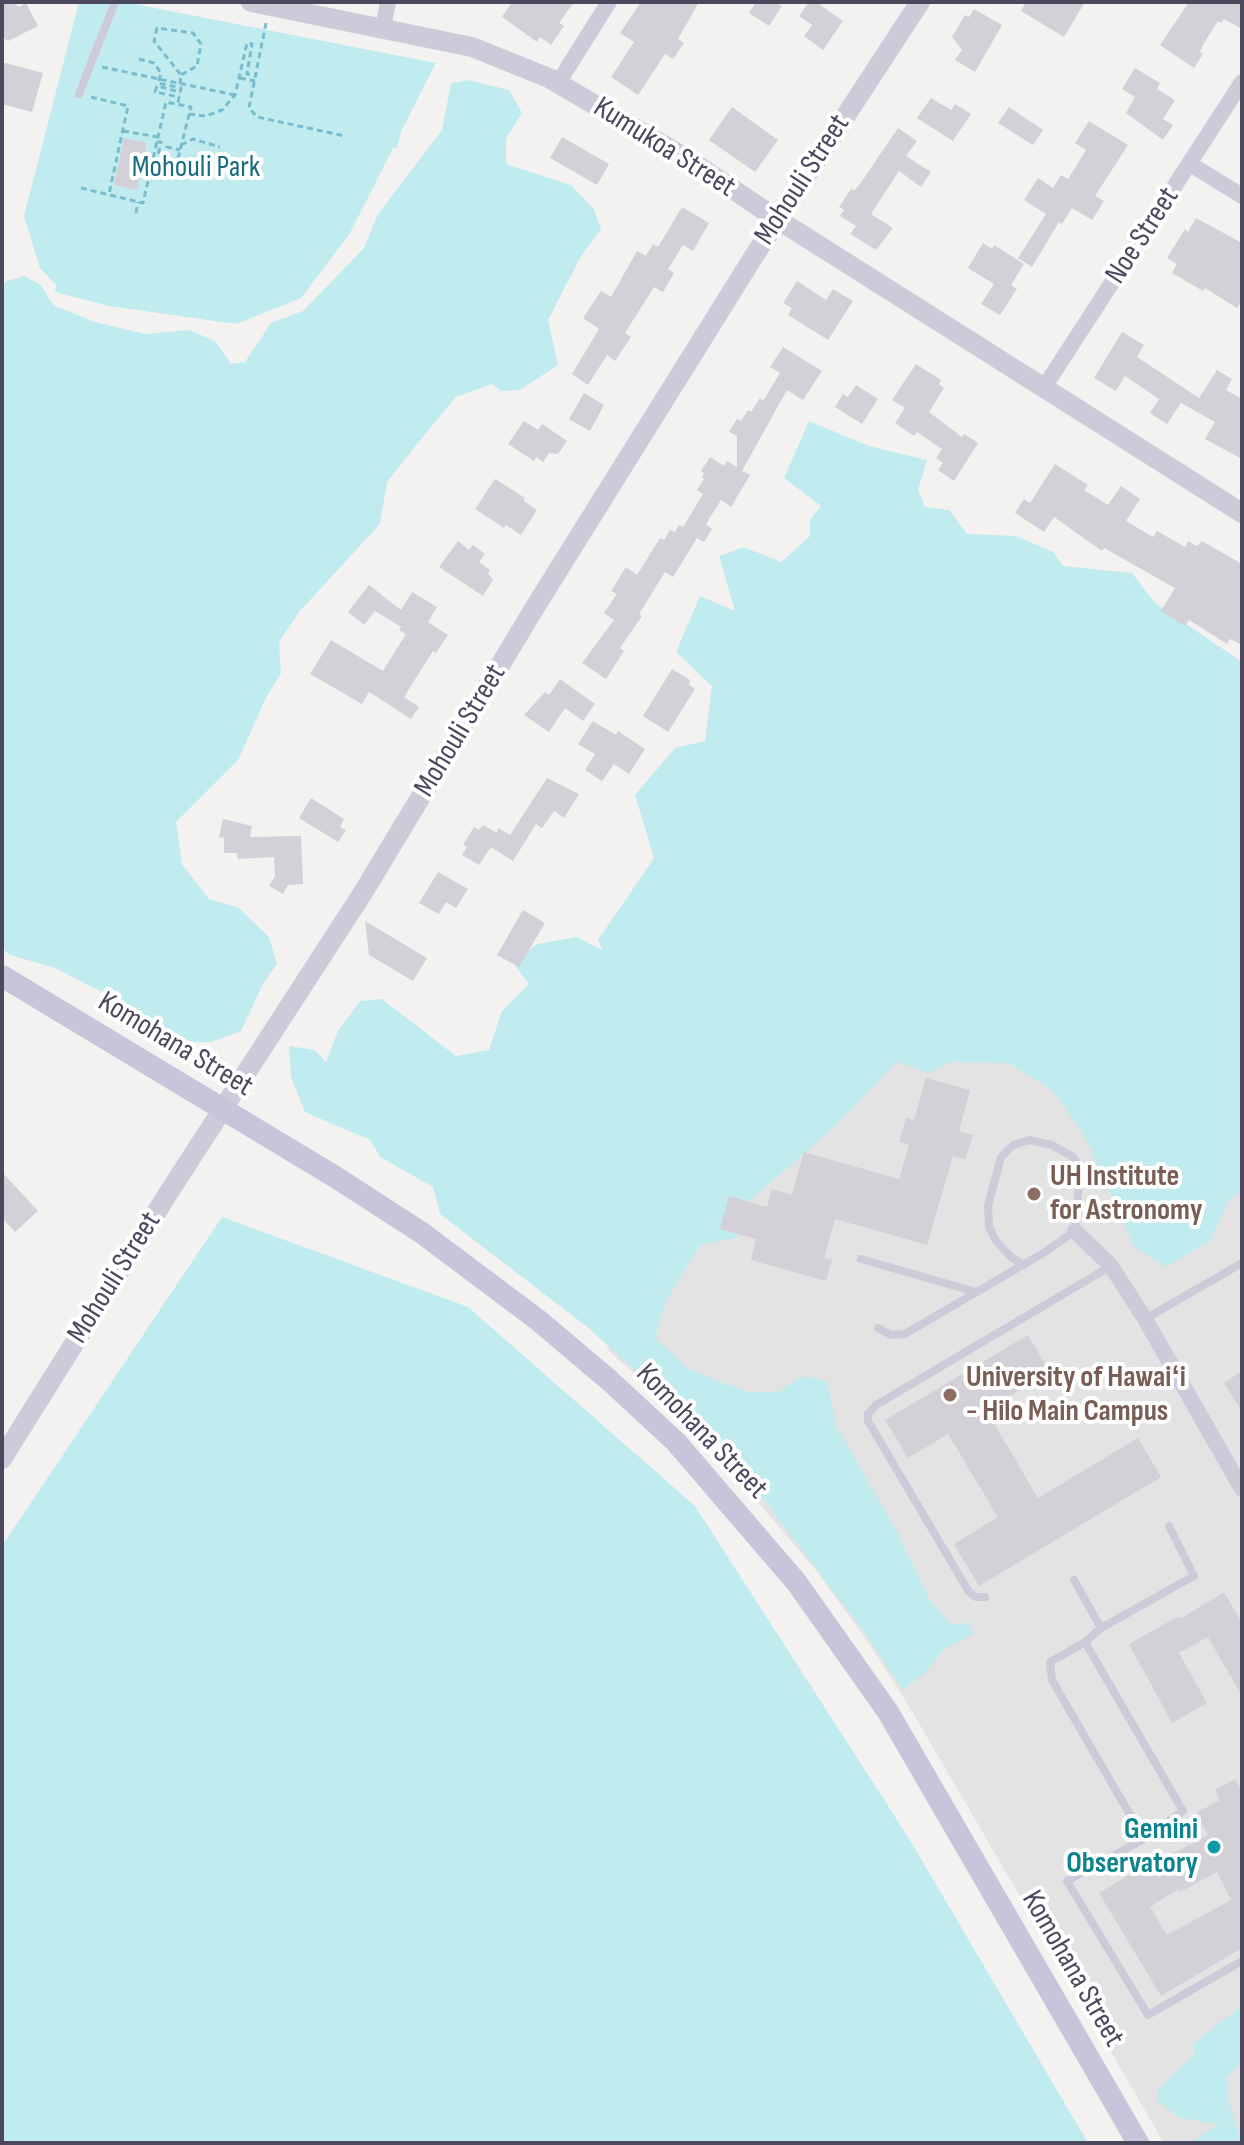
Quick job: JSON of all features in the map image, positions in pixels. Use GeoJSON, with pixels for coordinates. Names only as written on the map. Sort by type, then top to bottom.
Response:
{"type":"FeatureCollection","features":[{"type":"Feature","properties":{"kind":"main road","name":"Komohana Street"},"geometry":{"type":"LineString","coordinates":[[2,976],[337,1178],[434,1242],[562,1340],[687,1454],[797,1583],[888,1712],[1138,2143]]}},
{"type":"Feature","properties":{"kind":"street"},"geometry":{"type":"LineString","coordinates":[[383,28],[388,2]]}},
{"type":"Feature","properties":{"kind":"street"},"geometry":{"type":"LineString","coordinates":[[558,83],[609,2]]}},
{"type":"Feature","properties":{"kind":"street","name":"Mohouli Street"},"geometry":{"type":"LineString","coordinates":[[2,1459],[364,891],[537,604],[777,219],[920,2]]}},
{"type":"Feature","properties":{"kind":"street","name":"Kumukoa Street"},"geometry":{"type":"LineString","coordinates":[[260,4],[472,47],[558,83],[694,163],[1043,389],[1242,513]]}},
{"type":"Feature","properties":{"kind":"street","name":"Noe Street"},"geometry":{"type":"LineString","coordinates":[[1043,389],[1242,82]]}},
{"type":"Feature","properties":{"kind":"street"},"geometry":{"type":"LineString","coordinates":[[1190,164],[1242,196]]}},
{"type":"Feature","properties":{"kind":"street"},"geometry":{"type":"LineString","coordinates":[[1075,1231],[1111,1266],[1145,1319],[1242,1489]]}},
{"type":"Feature","properties":{"kind":"lane"},"geometry":{"type":"LineString","coordinates":[[79,94],[115,2]]}},
{"type":"Feature","properties":{"kind":"lane"},"geometry":{"type":"LineString","coordinates":[[878,1328],[891,1335],[905,1334],[1024,1265],[1075,1231],[1080,1169],[1073,1157],[1052,1145],[1029,1140],[1013,1145],[1001,1157],[988,1206],[989,1227],[996,1241],[1024,1265]]}},
{"type":"Feature","properties":{"kind":"lane"},"geometry":{"type":"LineString","coordinates":[[861,1259],[976,1292]]}},
{"type":"Feature","properties":{"kind":"lane"},"geometry":{"type":"LineString","coordinates":[[1145,1319],[1242,1263]]}},
{"type":"Feature","properties":{"kind":"lane"},"geometry":{"type":"LineString","coordinates":[[985,1597],[976,1597],[969,1592],[868,1421],[868,1414],[876,1405],[1111,1266]]}},
{"type":"Feature","properties":{"kind":"lane"},"geometry":{"type":"LineString","coordinates":[[1144,1839],[1052,1680],[1050,1662],[1085,1642],[1101,1628],[1194,1576],[1169,1526]]}},
{"type":"Feature","properties":{"kind":"lane"},"geometry":{"type":"LineString","coordinates":[[1074,1580],[1101,1628]]}},
{"type":"Feature","properties":{"kind":"lane"},"geometry":{"type":"LineString","coordinates":[[1085,1642],[1183,1811],[1144,1839],[1067,1881],[1148,2015],[1242,1961]]}},
{"type":"Feature","properties":{"kind":"path"},"geometry":{"type":"LineString","coordinates":[[260,4],[256,78],[249,108],[257,117],[345,136]]}},
{"type":"Feature","properties":{"kind":"path"},"geometry":{"type":"LineString","coordinates":[[180,84],[181,75],[154,41],[157,28],[193,33],[201,44],[197,66],[181,75]]}},
{"type":"Feature","properties":{"kind":"path"},"geometry":{"type":"LineString","coordinates":[[189,114],[206,116],[222,110],[235,95],[247,43],[252,44],[247,74],[256,78]]}},
{"type":"Feature","properties":{"kind":"path"},"geometry":{"type":"LineString","coordinates":[[139,59],[154,63],[161,73],[158,83],[181,88],[180,92],[157,86],[155,92],[179,97],[177,104]]}},
{"type":"Feature","properties":{"kind":"path"},"geometry":{"type":"LineString","coordinates":[[90,65],[235,95]]}},
{"type":"Feature","properties":{"kind":"path"},"geometry":{"type":"LineString","coordinates":[[240,78],[256,78]]}},
{"type":"Feature","properties":{"kind":"path"},"geometry":{"type":"LineString","coordinates":[[79,94],[128,106],[109,195]]}},
{"type":"Feature","properties":{"kind":"path"},"geometry":{"type":"LineString","coordinates":[[81,188],[143,203],[166,102],[191,107],[175,170]]}},
{"type":"Feature","properties":{"kind":"path"},"geometry":{"type":"LineString","coordinates":[[123,131],[161,142],[156,164],[163,164],[167,147],[180,150]]}},
{"type":"Feature","properties":{"kind":"path"},"geometry":{"type":"LineString","coordinates":[[181,145],[193,139],[220,147]]}},
{"type":"Feature","properties":{"kind":"path"},"geometry":{"type":"LineString","coordinates":[[136,213],[138,202]]}},
{"type":"Feature","properties":{"kind":"shaded area","name":"University of Hawaiʻi - Hilo Main Campus"},"geometry":{"type":"Polygon","coordinates":[[[1158,611],[1242,661],[1242,2143],[1164,2143],[910,1708],[870,1645],[815,1569],[693,1427],[607,1349],[1158,611]]]}},
{"type":"Feature","properties":{"kind":"green space","name":"Mohouli Park"},"geometry":{"type":"Polygon","coordinates":[[[79,2],[124,2],[436,63],[401,132],[397,148],[393,148],[350,233],[301,298],[236,324],[109,306],[55,292],[56,285],[40,268],[24,216],[79,2]]]}},
{"type":"Feature","properties":{"kind":"green space"},"geometry":{"type":"Polygon","coordinates":[[[468,80],[509,90],[522,113],[506,139],[506,164],[571,185],[594,209],[601,230],[581,256],[548,320],[558,365],[520,390],[501,391],[492,384],[456,397],[387,482],[380,524],[299,612],[279,642],[281,673],[238,760],[176,822],[182,864],[209,899],[239,908],[269,937],[277,964],[264,982],[241,1031],[211,1042],[183,1042],[143,1027],[112,997],[55,968],[10,955],[2,948],[2,287],[6,281],[24,276],[41,285],[53,305],[95,322],[145,334],[189,330],[215,341],[231,364],[245,362],[271,323],[303,311],[364,248],[378,214],[442,130],[451,83],[468,80]]]}},
{"type":"Feature","properties":{"kind":"green space"},"geometry":{"type":"Polygon","coordinates":[[[809,421],[869,446],[927,460],[918,490],[925,507],[949,510],[967,534],[1016,536],[1053,552],[1063,566],[1132,573],[1155,603],[1242,662],[1242,1190],[1229,1199],[1211,1240],[1166,1267],[1134,1246],[1084,1135],[1054,1092],[1009,1063],[951,1062],[929,1073],[897,1062],[830,1131],[748,1202],[736,1238],[700,1245],[666,1301],[655,1338],[688,1369],[748,1392],[778,1392],[804,1376],[827,1381],[836,1425],[898,1533],[928,1597],[950,1624],[969,1623],[974,1634],[944,1649],[925,1673],[903,1690],[868,1637],[733,1459],[586,1326],[440,1214],[433,1187],[380,1157],[370,1140],[305,1112],[291,1077],[289,1046],[315,1050],[326,1062],[338,1031],[360,1001],[382,999],[456,1056],[489,1050],[502,1011],[529,984],[513,963],[537,944],[577,937],[602,950],[598,940],[654,858],[635,795],[675,748],[705,741],[712,686],[676,652],[700,596],[735,611],[719,556],[744,547],[781,562],[810,536],[810,520],[821,506],[784,478],[809,421]]]}},
{"type":"Feature","properties":{"kind":"green space"},"geometry":{"type":"Polygon","coordinates":[[[222,1217],[468,1307],[695,1506],[910,1840],[1088,2143],[2,2143],[2,1546],[222,1217]]]}},
{"type":"Feature","properties":{"kind":"green space"},"geometry":{"type":"Polygon","coordinates":[[[1242,2006],[1242,2061],[1227,2078],[1227,2096],[1242,2143],[1190,2143],[1219,2124],[1180,2118],[1157,2101],[1159,2088],[1195,2054],[1193,2044],[1242,2006]]]}},
{"type":"Feature","properties":{"kind":"building"},"geometry":{"type":"Polygon","coordinates":[[[2,2],[11,2],[19,7],[26,3],[38,26],[8,41],[2,37],[2,2]]]}},
{"type":"Feature","properties":{"kind":"building"},"geometry":{"type":"Polygon","coordinates":[[[512,2],[574,2],[559,23],[564,26],[551,45],[540,37],[537,42],[502,17],[512,2]]]}},
{"type":"Feature","properties":{"kind":"building"},"geometry":{"type":"Polygon","coordinates":[[[641,2],[699,2],[678,39],[684,43],[673,59],[665,54],[638,95],[611,77],[634,42],[620,33],[641,2]]]}},
{"type":"Feature","properties":{"kind":"building"},"geometry":{"type":"Polygon","coordinates":[[[756,2],[775,2],[782,6],[769,26],[749,13],[756,2]]]}},
{"type":"Feature","properties":{"kind":"building"},"geometry":{"type":"Polygon","coordinates":[[[809,2],[816,2],[843,21],[823,50],[804,36],[812,25],[799,16],[809,2]]]}},
{"type":"Feature","properties":{"kind":"building"},"geometry":{"type":"Polygon","coordinates":[[[1026,2],[1085,2],[1064,37],[1021,11],[1026,2]]]}},
{"type":"Feature","properties":{"kind":"building"},"geometry":{"type":"Polygon","coordinates":[[[1189,2],[1242,2],[1242,29],[1224,19],[1221,23],[1218,21],[1204,43],[1200,52],[1203,54],[1194,68],[1160,45],[1189,2]]]}},
{"type":"Feature","properties":{"kind":"building"},"geometry":{"type":"Polygon","coordinates":[[[974,9],[1002,25],[975,72],[955,60],[962,50],[952,37],[965,15],[969,17],[974,9]]]}},
{"type":"Feature","properties":{"kind":"building"},"geometry":{"type":"Polygon","coordinates":[[[2,62],[43,73],[32,112],[2,104],[2,62]]]}},
{"type":"Feature","properties":{"kind":"building"},"geometry":{"type":"Polygon","coordinates":[[[1135,68],[1160,83],[1157,89],[1175,100],[1163,119],[1173,125],[1163,140],[1126,113],[1135,97],[1122,89],[1135,68]]]}},
{"type":"Feature","properties":{"kind":"building"},"geometry":{"type":"Polygon","coordinates":[[[931,98],[951,110],[955,104],[971,114],[953,141],[917,118],[931,98]]]}},
{"type":"Feature","properties":{"kind":"building"},"geometry":{"type":"Polygon","coordinates":[[[732,107],[778,140],[755,172],[709,140],[732,107]]]}},
{"type":"Feature","properties":{"kind":"building"},"geometry":{"type":"Polygon","coordinates":[[[1009,107],[1043,130],[1033,145],[998,123],[1009,107]]]}},
{"type":"Feature","properties":{"kind":"building"},"geometry":{"type":"Polygon","coordinates":[[[1089,121],[1128,145],[1095,196],[1104,201],[1092,220],[1072,208],[1062,224],[1059,222],[1032,267],[1018,258],[1046,214],[1024,200],[1038,178],[1053,188],[1061,175],[1068,179],[1086,150],[1075,143],[1089,121]]]}},
{"type":"Feature","properties":{"kind":"building"},"geometry":{"type":"Polygon","coordinates":[[[898,128],[917,141],[906,156],[931,172],[921,187],[899,171],[871,214],[893,228],[876,250],[850,234],[856,226],[840,216],[844,210],[839,207],[851,189],[855,190],[862,181],[898,128]]]}},
{"type":"Feature","properties":{"kind":"building"},"geometry":{"type":"Polygon","coordinates":[[[562,137],[609,164],[597,185],[550,158],[562,137]]]}},
{"type":"Feature","properties":{"kind":"building"},"geometry":{"type":"Polygon","coordinates":[[[124,138],[147,143],[137,190],[114,185],[124,138]]]}},
{"type":"Feature","properties":{"kind":"building"},"geometry":{"type":"Polygon","coordinates":[[[682,207],[709,223],[693,251],[683,245],[668,269],[674,273],[663,292],[654,287],[625,333],[631,337],[615,361],[607,355],[588,385],[572,374],[599,329],[583,318],[601,291],[611,297],[637,251],[646,256],[653,244],[658,247],[682,207]]]}},
{"type":"Feature","properties":{"kind":"building"},"geometry":{"type":"Polygon","coordinates":[[[1196,218],[1242,243],[1242,300],[1237,308],[1205,288],[1203,291],[1172,273],[1177,264],[1167,258],[1185,229],[1188,232],[1196,218]]]}},
{"type":"Feature","properties":{"kind":"building"},"geometry":{"type":"Polygon","coordinates":[[[983,243],[992,249],[994,245],[1024,264],[1011,285],[1017,289],[1000,315],[981,304],[994,284],[968,268],[983,243]]]}},
{"type":"Feature","properties":{"kind":"building"},"geometry":{"type":"Polygon","coordinates":[[[797,281],[826,300],[833,289],[853,301],[828,340],[788,315],[792,308],[783,303],[797,281]]]}},
{"type":"Feature","properties":{"kind":"building"},"geometry":{"type":"Polygon","coordinates":[[[1122,332],[1144,345],[1137,357],[1199,398],[1217,370],[1232,379],[1226,390],[1242,399],[1242,459],[1205,439],[1215,422],[1181,403],[1167,424],[1150,413],[1159,399],[1125,376],[1116,391],[1094,378],[1122,332]]]}},
{"type":"Feature","properties":{"kind":"building"},"geometry":{"type":"Polygon","coordinates":[[[783,347],[822,371],[803,400],[787,390],[742,471],[750,475],[731,507],[721,500],[706,524],[712,529],[704,542],[697,538],[673,577],[665,572],[639,614],[642,616],[620,648],[624,651],[606,679],[582,663],[614,620],[604,613],[617,594],[611,591],[626,567],[637,575],[660,538],[664,540],[670,530],[675,532],[679,525],[683,527],[703,494],[697,490],[704,479],[701,471],[710,457],[724,466],[727,461],[737,467],[737,436],[729,432],[737,419],[741,421],[748,410],[751,412],[760,398],[763,401],[780,373],[770,367],[783,347]]]}},
{"type":"Feature","properties":{"kind":"building"},"geometry":{"type":"Polygon","coordinates":[[[916,364],[941,380],[939,384],[944,388],[929,412],[962,437],[964,434],[978,443],[954,481],[938,470],[943,463],[936,458],[942,449],[917,432],[914,436],[895,423],[905,408],[892,400],[916,364]]]}},
{"type":"Feature","properties":{"kind":"building"},"geometry":{"type":"Polygon","coordinates":[[[856,385],[878,399],[862,424],[835,407],[843,394],[848,397],[856,385]]]}},
{"type":"Feature","properties":{"kind":"building"},"geometry":{"type":"Polygon","coordinates":[[[584,393],[604,405],[590,431],[569,419],[584,393]]]}},
{"type":"Feature","properties":{"kind":"building"},"geometry":{"type":"Polygon","coordinates":[[[524,421],[538,430],[542,424],[567,441],[558,454],[549,453],[543,462],[536,457],[534,461],[508,444],[524,421]]]}},
{"type":"Feature","properties":{"kind":"building"},"geometry":{"type":"Polygon","coordinates":[[[1055,464],[1088,485],[1084,490],[1108,505],[1121,486],[1140,499],[1126,521],[1153,537],[1157,531],[1185,547],[1188,541],[1197,546],[1202,541],[1242,564],[1242,645],[1230,639],[1227,644],[1189,620],[1185,626],[1161,611],[1175,588],[1104,548],[1102,551],[1054,517],[1044,532],[1015,513],[1024,499],[1030,503],[1055,464]]]}},
{"type":"Feature","properties":{"kind":"building"},"geometry":{"type":"Polygon","coordinates":[[[495,479],[525,498],[524,501],[537,510],[521,535],[475,509],[495,479]]]}},
{"type":"Feature","properties":{"kind":"building"},"geometry":{"type":"Polygon","coordinates":[[[458,541],[469,550],[473,545],[485,554],[479,562],[490,570],[488,573],[493,580],[483,596],[439,567],[458,541]]]}},
{"type":"Feature","properties":{"kind":"building"},"geometry":{"type":"Polygon","coordinates":[[[369,585],[401,610],[412,592],[437,607],[428,622],[448,635],[436,653],[433,651],[404,697],[419,707],[411,719],[369,692],[362,704],[310,674],[331,640],[383,671],[406,634],[399,630],[401,627],[375,611],[364,625],[348,612],[369,585]]]}},
{"type":"Feature","properties":{"kind":"building"},"geometry":{"type":"Polygon","coordinates":[[[672,669],[690,680],[689,685],[695,689],[668,732],[643,716],[672,669]]]}},
{"type":"Feature","properties":{"kind":"building"},"geometry":{"type":"Polygon","coordinates":[[[560,679],[595,704],[583,721],[565,708],[549,732],[524,715],[545,692],[549,695],[560,679]]]}},
{"type":"Feature","properties":{"kind":"building"},"geometry":{"type":"Polygon","coordinates":[[[593,721],[616,735],[618,731],[645,749],[629,774],[614,764],[602,781],[585,770],[595,754],[578,744],[593,721]]]}},
{"type":"Feature","properties":{"kind":"building"},"geometry":{"type":"Polygon","coordinates":[[[547,778],[579,794],[564,818],[554,811],[542,828],[536,824],[513,861],[491,847],[479,865],[462,855],[467,847],[463,845],[474,827],[479,830],[483,825],[497,833],[498,828],[510,835],[547,778]]]}},
{"type":"Feature","properties":{"kind":"building"},"geometry":{"type":"Polygon","coordinates":[[[311,798],[344,819],[340,827],[346,830],[338,842],[299,818],[311,798]]]}},
{"type":"Feature","properties":{"kind":"building"},"geometry":{"type":"Polygon","coordinates":[[[223,819],[252,826],[250,837],[301,836],[303,884],[288,885],[283,894],[269,886],[275,876],[274,857],[238,859],[237,853],[224,853],[224,838],[219,837],[223,819]]]}},
{"type":"Feature","properties":{"kind":"building"},"geometry":{"type":"Polygon","coordinates":[[[438,872],[468,889],[456,908],[446,902],[439,914],[419,903],[438,872]]]}},
{"type":"Feature","properties":{"kind":"building"},"geometry":{"type":"Polygon","coordinates":[[[523,910],[545,923],[519,967],[497,955],[523,910]]]}},
{"type":"Feature","properties":{"kind":"building"},"geometry":{"type":"Polygon","coordinates":[[[365,921],[427,958],[413,981],[369,955],[365,921]]]}},
{"type":"Feature","properties":{"kind":"building"},"geometry":{"type":"Polygon","coordinates":[[[926,1078],[970,1090],[959,1131],[973,1135],[965,1160],[953,1156],[927,1245],[835,1219],[824,1258],[832,1260],[826,1281],[751,1260],[756,1239],[720,1229],[729,1196],[767,1207],[772,1189],[792,1195],[804,1152],[899,1179],[909,1145],[899,1142],[906,1118],[914,1120],[926,1078]]]}},
{"type":"Feature","properties":{"kind":"building"},"geometry":{"type":"Polygon","coordinates":[[[2,1172],[38,1211],[15,1232],[2,1218],[2,1172]]]}},
{"type":"Feature","properties":{"kind":"building"},"geometry":{"type":"Polygon","coordinates":[[[1028,1335],[1050,1372],[986,1410],[1038,1498],[1138,1438],[1161,1477],[979,1586],[954,1544],[998,1517],[948,1434],[908,1458],[885,1420],[1028,1335]]]}},
{"type":"Feature","properties":{"kind":"building"},"geometry":{"type":"Polygon","coordinates":[[[1242,1371],[1242,1411],[1224,1383],[1242,1371]]]}},
{"type":"Feature","properties":{"kind":"building"},"geometry":{"type":"Polygon","coordinates":[[[1224,1592],[1242,1623],[1242,1696],[1208,1637],[1179,1653],[1207,1703],[1172,1723],[1129,1644],[1179,1616],[1180,1619],[1224,1592]]]}},
{"type":"Feature","properties":{"kind":"building"},"geometry":{"type":"Polygon","coordinates":[[[1235,1779],[1242,1792],[1242,1948],[1161,1996],[1099,1893],[1150,1862],[1152,1865],[1208,1835],[1196,1813],[1220,1800],[1215,1790],[1235,1779]],[[1217,1872],[1180,1892],[1178,1889],[1150,1907],[1167,1935],[1231,1900],[1217,1872]]]}},
{"type":"Feature","properties":{"kind":"place","name":"UH Institute for Astronomy"},"geometry":{"type":"Point","coordinates":[1034,1194]}},
{"type":"Feature","properties":{"kind":"place","name":"University of Hawaiʻi - Hilo Main Campus"},"geometry":{"type":"Point","coordinates":[950,1395]}},
{"type":"Feature","properties":{"kind":"place","name":"Gemini Observatory"},"geometry":{"type":"Point","coordinates":[1214,1847]}}]}
